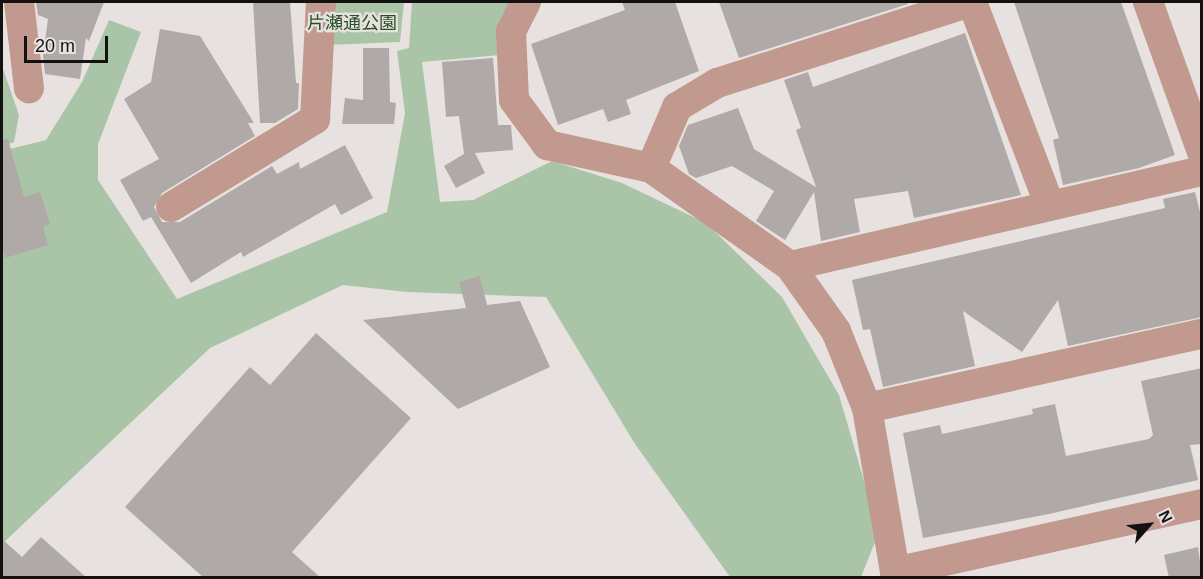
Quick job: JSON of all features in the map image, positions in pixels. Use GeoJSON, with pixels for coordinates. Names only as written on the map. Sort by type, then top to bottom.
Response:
{"type":"FeatureCollection","features":[{"type":"Feature","properties":{"kind":"street"},"geometry":{"type":"LineString","coordinates":[[19,2],[29,88]]}},
{"type":"Feature","properties":{"kind":"street"},"geometry":{"type":"LineString","coordinates":[[171,207],[315,119],[321,2]]}},
{"type":"Feature","properties":{"kind":"street"},"geometry":{"type":"LineString","coordinates":[[526,2],[511,31],[514,100],[547,145],[651,168],[790,266],[836,331],[867,408],[895,575],[1202,504]]}},
{"type":"Feature","properties":{"kind":"street"},"geometry":{"type":"LineString","coordinates":[[651,168],[677,107],[717,83],[971,2],[1050,206]]}},
{"type":"Feature","properties":{"kind":"street"},"geometry":{"type":"LineString","coordinates":[[1148,2],[1202,152]]}},
{"type":"Feature","properties":{"kind":"street"},"geometry":{"type":"LineString","coordinates":[[790,266],[1202,171]]}},
{"type":"Feature","properties":{"kind":"street"},"geometry":{"type":"LineString","coordinates":[[867,408],[1202,334]]}},
{"type":"Feature","properties":{"kind":"green space","name":"片瀬通公園"},"geometry":{"type":"Polygon","coordinates":[[[329,2],[404,2],[400,42],[327,45],[329,2]]]}},
{"type":"Feature","properties":{"kind":"green space"},"geometry":{"type":"Polygon","coordinates":[[[412,2],[516,2],[500,55],[422,62],[440,202],[473,200],[552,161],[622,183],[706,223],[782,297],[839,395],[879,532],[861,577],[730,577],[635,444],[546,297],[407,292],[343,285],[210,348],[2,544],[2,151],[46,140],[82,82],[109,20],[141,32],[98,144],[98,180],[177,299],[387,212],[405,113],[397,51],[409,48],[412,2]]]}},
{"type":"Feature","properties":{"kind":"green space"},"geometry":{"type":"Polygon","coordinates":[[[2,66],[19,115],[14,142],[2,146],[2,66]]]}},
{"type":"Feature","properties":{"kind":"building"},"geometry":{"type":"Polygon","coordinates":[[[36,2],[104,2],[89,41],[86,38],[80,79],[45,74],[43,56],[48,19],[38,15],[36,2]]]}},
{"type":"Feature","properties":{"kind":"building"},"geometry":{"type":"Polygon","coordinates":[[[253,2],[290,2],[296,83],[299,83],[298,109],[275,123],[260,123],[253,2]]]}},
{"type":"Feature","properties":{"kind":"building"},"geometry":{"type":"Polygon","coordinates":[[[622,2],[675,2],[699,71],[626,100],[631,114],[608,122],[603,109],[558,125],[531,44],[625,10],[622,2]]]}},
{"type":"Feature","properties":{"kind":"building"},"geometry":{"type":"Polygon","coordinates":[[[719,2],[908,2],[908,4],[739,58],[719,2]]]}},
{"type":"Feature","properties":{"kind":"building"},"geometry":{"type":"Polygon","coordinates":[[[1014,2],[1121,2],[1175,155],[1139,168],[1063,185],[1053,140],[1059,138],[1014,2]]]}},
{"type":"Feature","properties":{"kind":"building"},"geometry":{"type":"Polygon","coordinates":[[[160,29],[200,36],[254,123],[248,123],[255,136],[162,193],[154,207],[162,222],[180,222],[272,166],[277,174],[299,162],[300,169],[345,145],[373,198],[341,215],[335,204],[243,257],[241,252],[191,283],[151,217],[143,221],[120,180],[159,159],[124,99],[151,82],[160,29]]]}},
{"type":"Feature","properties":{"kind":"building"},"geometry":{"type":"Polygon","coordinates":[[[965,33],[1021,195],[914,218],[908,191],[854,199],[860,232],[821,241],[814,192],[785,240],[756,221],[774,191],[732,166],[696,178],[689,174],[679,146],[688,125],[738,108],[754,149],[816,187],[796,130],[801,128],[784,80],[808,72],[813,87],[965,33]]]}},
{"type":"Feature","properties":{"kind":"building"},"geometry":{"type":"Polygon","coordinates":[[[363,48],[389,48],[390,102],[396,103],[394,124],[342,124],[345,98],[363,100],[363,48]]]}},
{"type":"Feature","properties":{"kind":"building"},"geometry":{"type":"Polygon","coordinates":[[[493,58],[498,125],[511,125],[513,150],[475,153],[485,173],[456,188],[444,166],[464,154],[459,116],[446,117],[442,62],[493,58]]]}},
{"type":"Feature","properties":{"kind":"building"},"geometry":{"type":"Polygon","coordinates":[[[8,139],[24,197],[40,192],[50,224],[43,227],[48,245],[5,258],[2,245],[2,140],[8,139]]]}},
{"type":"Feature","properties":{"kind":"building"},"geometry":{"type":"Polygon","coordinates":[[[1195,192],[1202,220],[1202,317],[1068,346],[1058,300],[1022,352],[963,311],[975,366],[883,387],[870,329],[863,330],[852,280],[1165,208],[1163,199],[1195,192]]]}},
{"type":"Feature","properties":{"kind":"building"},"geometry":{"type":"Polygon","coordinates":[[[480,276],[487,305],[520,301],[550,367],[458,409],[363,320],[466,308],[459,282],[480,276]]]}},
{"type":"Feature","properties":{"kind":"building"},"geometry":{"type":"Polygon","coordinates":[[[316,333],[411,418],[292,552],[321,578],[204,578],[125,507],[250,367],[270,385],[316,333]]]}},
{"type":"Feature","properties":{"kind":"building"},"geometry":{"type":"Polygon","coordinates":[[[1202,368],[1202,444],[1190,445],[1198,480],[1049,514],[923,538],[903,433],[940,425],[942,434],[1033,414],[1032,409],[1055,404],[1066,456],[1149,439],[1153,435],[1141,381],[1202,368]]]}},
{"type":"Feature","properties":{"kind":"building"},"geometry":{"type":"Polygon","coordinates":[[[41,537],[87,578],[2,578],[2,539],[22,557],[41,537]]]}},
{"type":"Feature","properties":{"kind":"building"},"geometry":{"type":"Polygon","coordinates":[[[1198,547],[1202,578],[1169,578],[1164,555],[1198,547]]]}}]}
